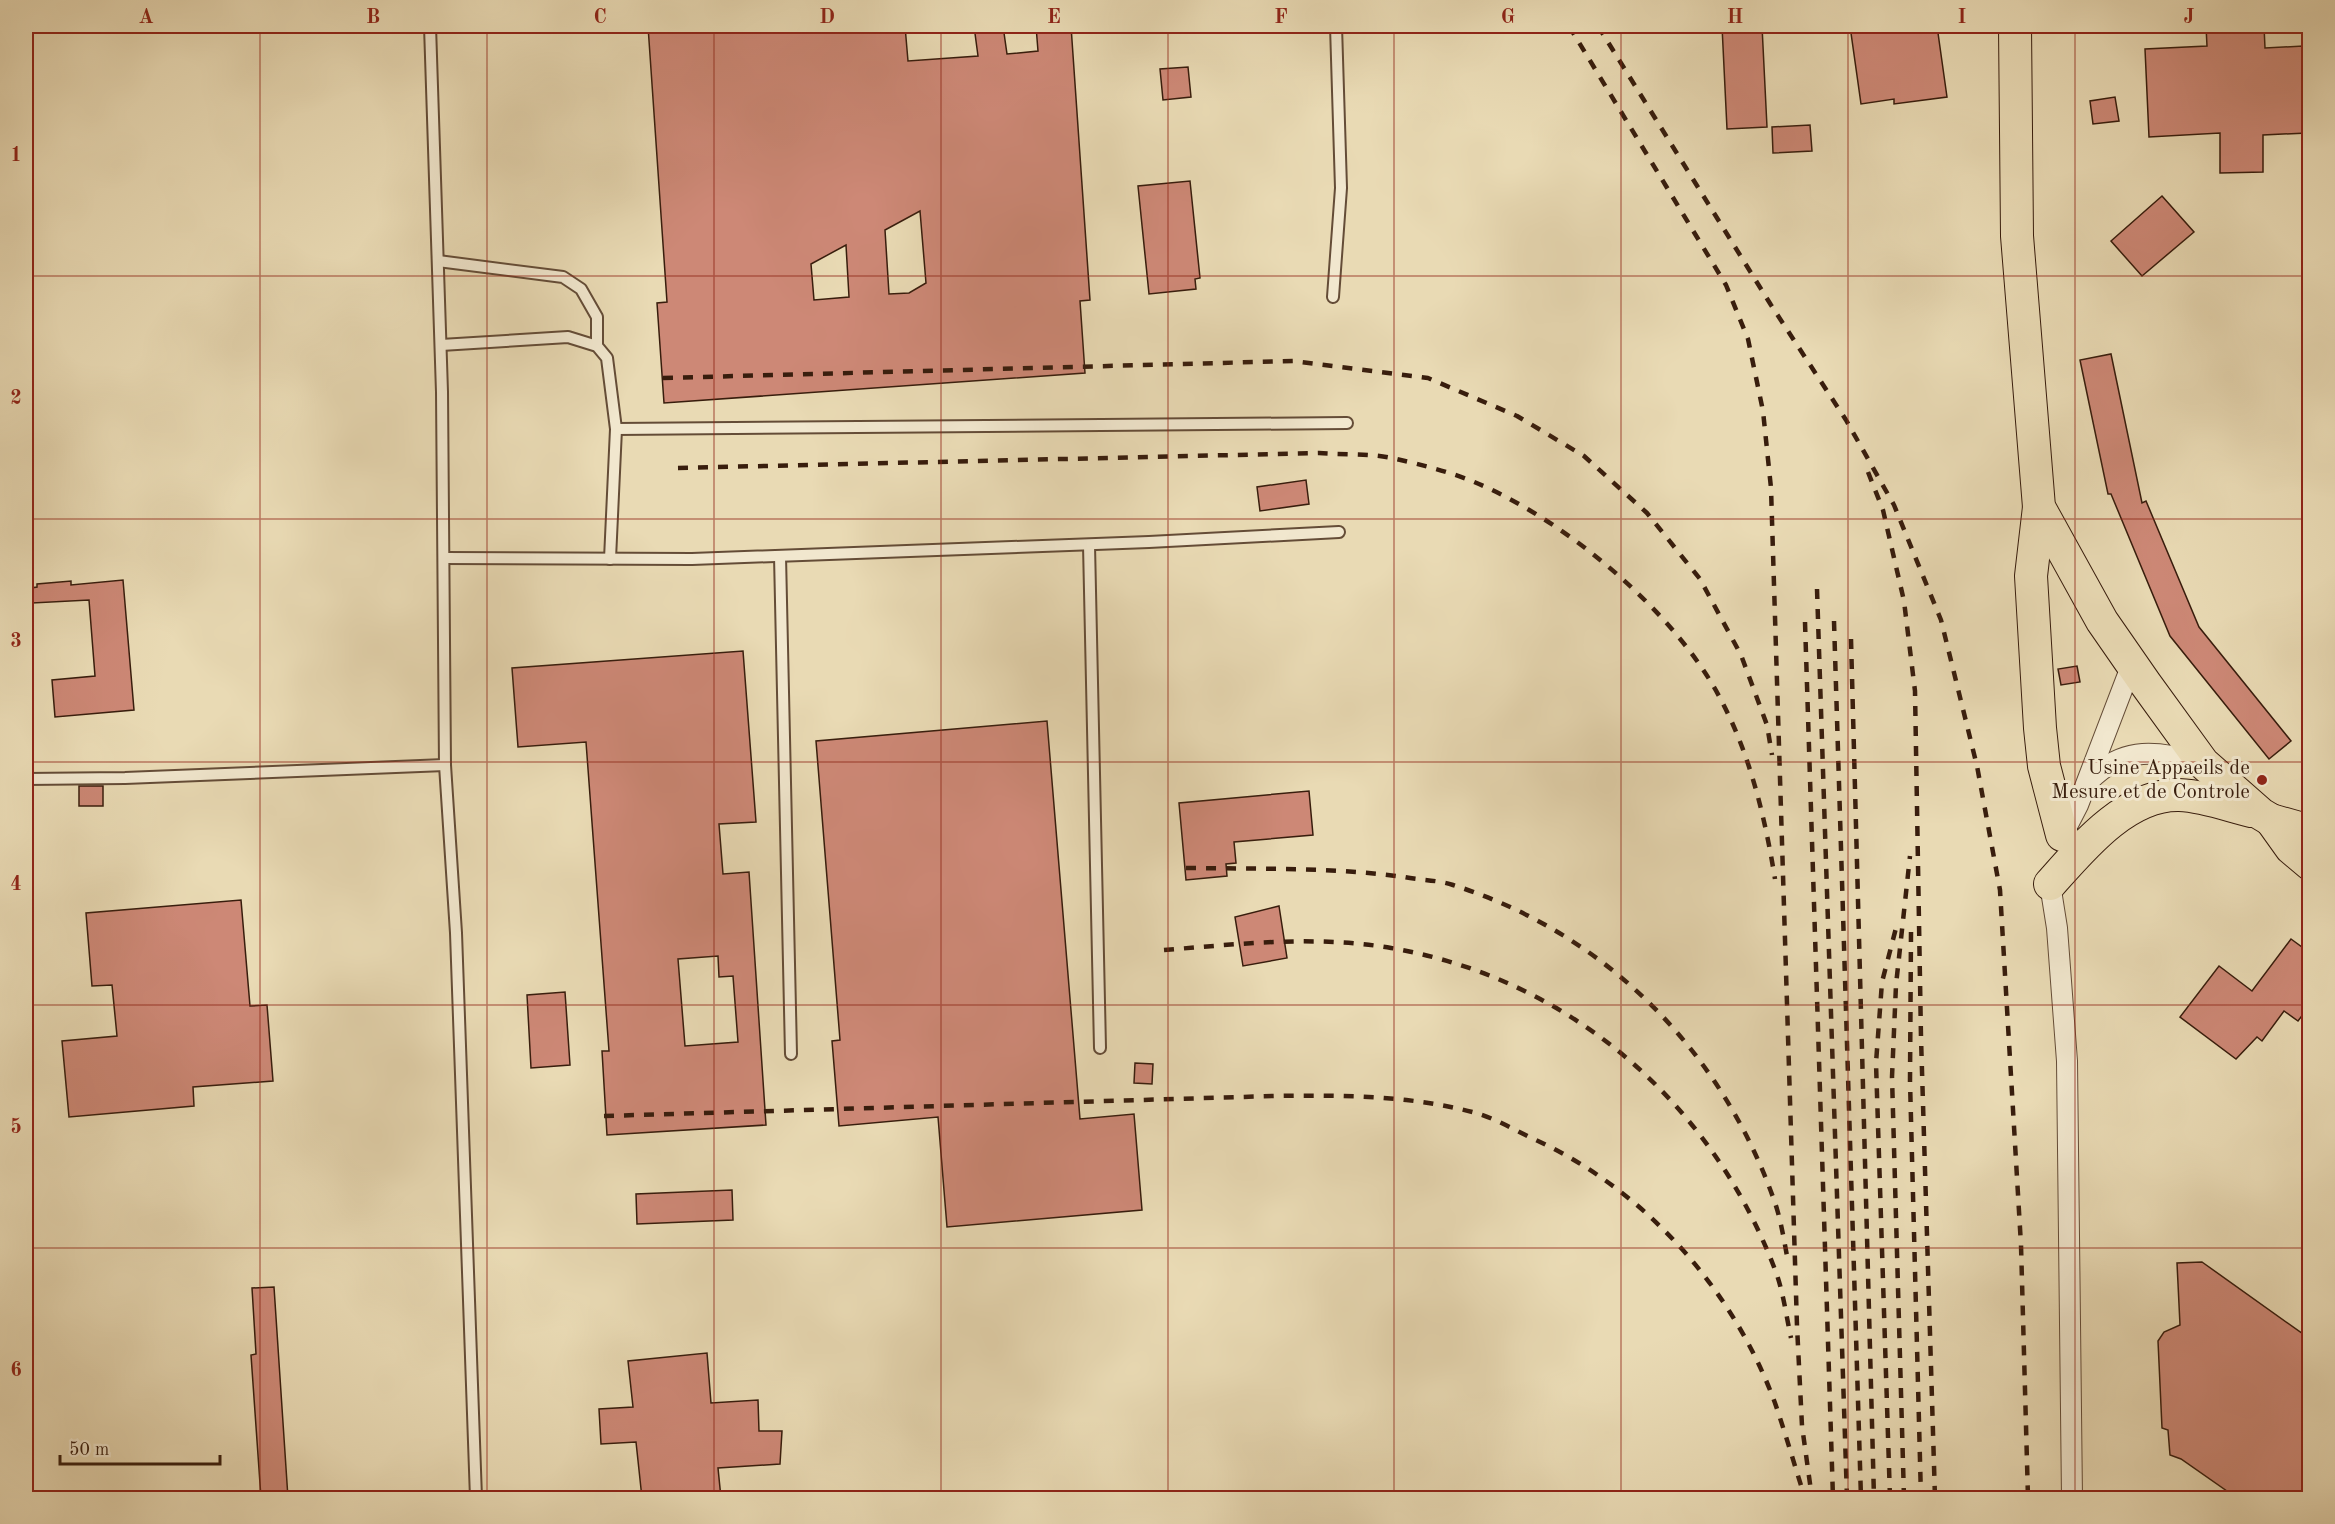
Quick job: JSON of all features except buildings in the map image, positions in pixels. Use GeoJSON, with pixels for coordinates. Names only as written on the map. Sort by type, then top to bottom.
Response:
{"type":"FeatureCollection","features":[{"type":"Feature","properties":{"kind":"main road"},"geometry":{"type":"LineString","coordinates":[[2015,26],[2017,236],[2039,507],[2031,576],[2044,766],[2062,835]]}},
{"type":"Feature","properties":{"kind":"main road"},"geometry":{"type":"LineString","coordinates":[[2039,507],[2102,621],[2203,763],[2266,817],[2290,848],[2310,864]]}},
{"type":"Feature","properties":{"kind":"main road"},"geometry":{"type":"LineString","coordinates":[[2050,884],[2090,839],[2144,800],[2177,795],[2202,798],[2310,831]]}},
{"type":"Feature","properties":{"kind":"street"},"geometry":{"type":"LineString","coordinates":[[2072,1498],[2067,1061],[2057,928],[2050,884],[2062,835],[2087,783],[2132,664]]}},
{"type":"Feature","properties":{"kind":"street"},"geometry":{"type":"LineString","coordinates":[[2087,783],[2103,766],[2142,753],[2163,753],[2203,763]]}},
{"type":"Feature","properties":{"kind":"lane"},"geometry":{"type":"LineString","coordinates":[[430,26],[441,345],[445,765],[456,933],[476,1498]]}},
{"type":"Feature","properties":{"kind":"lane"},"geometry":{"type":"LineString","coordinates":[[1334,297],[1341,188],[1336,26]]}},
{"type":"Feature","properties":{"kind":"lane"},"geometry":{"type":"LineString","coordinates":[[438,261],[563,277],[581,289],[597,317],[597,345]]}},
{"type":"Feature","properties":{"kind":"lane"},"geometry":{"type":"LineString","coordinates":[[441,345],[568,338],[597,345],[608,358],[616,429],[610,559]]}},
{"type":"Feature","properties":{"kind":"lane"},"geometry":{"type":"LineString","coordinates":[[616,429],[1347,423]]}},
{"type":"Feature","properties":{"kind":"lane"},"geometry":{"type":"LineString","coordinates":[[444,558],[610,559],[780,556],[1089,545],[1340,532]]}},
{"type":"Feature","properties":{"kind":"lane"},"geometry":{"type":"LineString","coordinates":[[1089,545],[1100,1048]]}},
{"type":"Feature","properties":{"kind":"lane"},"geometry":{"type":"LineString","coordinates":[[780,556],[791,1054]]}},
{"type":"Feature","properties":{"kind":"lane"},"geometry":{"type":"LineString","coordinates":[[26,779],[125,778],[445,765]]}},
{"type":"Feature","properties":{"kind":"railway"},"geometry":{"type":"LineString","coordinates":[[1569,26],[1726,285],[1748,339],[1763,411],[1771,488],[1797,1326],[1802,1426],[1812,1498]]}},
{"type":"Feature","properties":{"kind":"railway"},"geometry":{"type":"LineString","coordinates":[[1598,26],[1771,305],[1846,420],[1894,505],[1941,620],[1977,766],[2000,890],[2021,1245],[2028,1498]]}},
{"type":"Feature","properties":{"kind":"railway"},"geometry":{"type":"LineString","coordinates":[[663,378],[1293,361],[1428,378],[1517,416],[1584,456],[1647,513],[1700,579],[1741,655],[1767,725],[1772,755]]}},
{"type":"Feature","properties":{"kind":"railway"},"geometry":{"type":"LineString","coordinates":[[678,468],[1319,453],[1387,457],[1469,480],[1513,501],[1547,521],[1582,546],[1616,573],[1676,634],[1720,698],[1740,741],[1761,809],[1775,879]]}},
{"type":"Feature","properties":{"kind":"railway"},"geometry":{"type":"LineString","coordinates":[[1868,472],[1883,510],[1904,601],[1915,691],[1921,1038],[1935,1498]]}},
{"type":"Feature","properties":{"kind":"railway"},"geometry":{"type":"LineString","coordinates":[[1817,589],[1847,1498]]}},
{"type":"Feature","properties":{"kind":"railway"},"geometry":{"type":"LineString","coordinates":[[1834,621],[1861,1498]]}},
{"type":"Feature","properties":{"kind":"railway"},"geometry":{"type":"LineString","coordinates":[[1805,622],[1833,1498]]}},
{"type":"Feature","properties":{"kind":"railway"},"geometry":{"type":"LineString","coordinates":[[1851,639],[1874,1498]]}},
{"type":"Feature","properties":{"kind":"railway"},"geometry":{"type":"LineString","coordinates":[[1904,1498],[1892,1077],[1896,985],[1910,856]]}},
{"type":"Feature","properties":{"kind":"railway"},"geometry":{"type":"LineString","coordinates":[[1186,868],[1350,872],[1441,882],[1508,906],[1560,933],[1607,966],[1651,1004],[1689,1047],[1723,1094],[1751,1145],[1774,1200],[1788,1261]]}},
{"type":"Feature","properties":{"kind":"railway"},"geometry":{"type":"LineString","coordinates":[[1890,1498],[1876,1063],[1882,982],[1896,928]]}},
{"type":"Feature","properties":{"kind":"railway"},"geometry":{"type":"LineString","coordinates":[[1911,932],[1910,1081],[1921,1498]]}},
{"type":"Feature","properties":{"kind":"railway"},"geometry":{"type":"LineString","coordinates":[[1164,950],[1306,941],[1391,948],[1456,964],[1517,987],[1573,1018],[1625,1056],[1671,1101],[1712,1151],[1746,1207],[1774,1267],[1791,1338]]}},
{"type":"Feature","properties":{"kind":"railway"},"geometry":{"type":"LineString","coordinates":[[604,1116],[1299,1096],[1401,1099],[1476,1113],[1578,1162],[1650,1217],[1682,1249],[1711,1284],[1736,1322],[1758,1362],[1775,1403],[1805,1498]]}},
{"type":"Feature","properties":{"kind":"place","name":"Usine Appaeils de Mesure et de Controle"},"geometry":{"type":"Point","coordinates":[2262,780]}}]}
